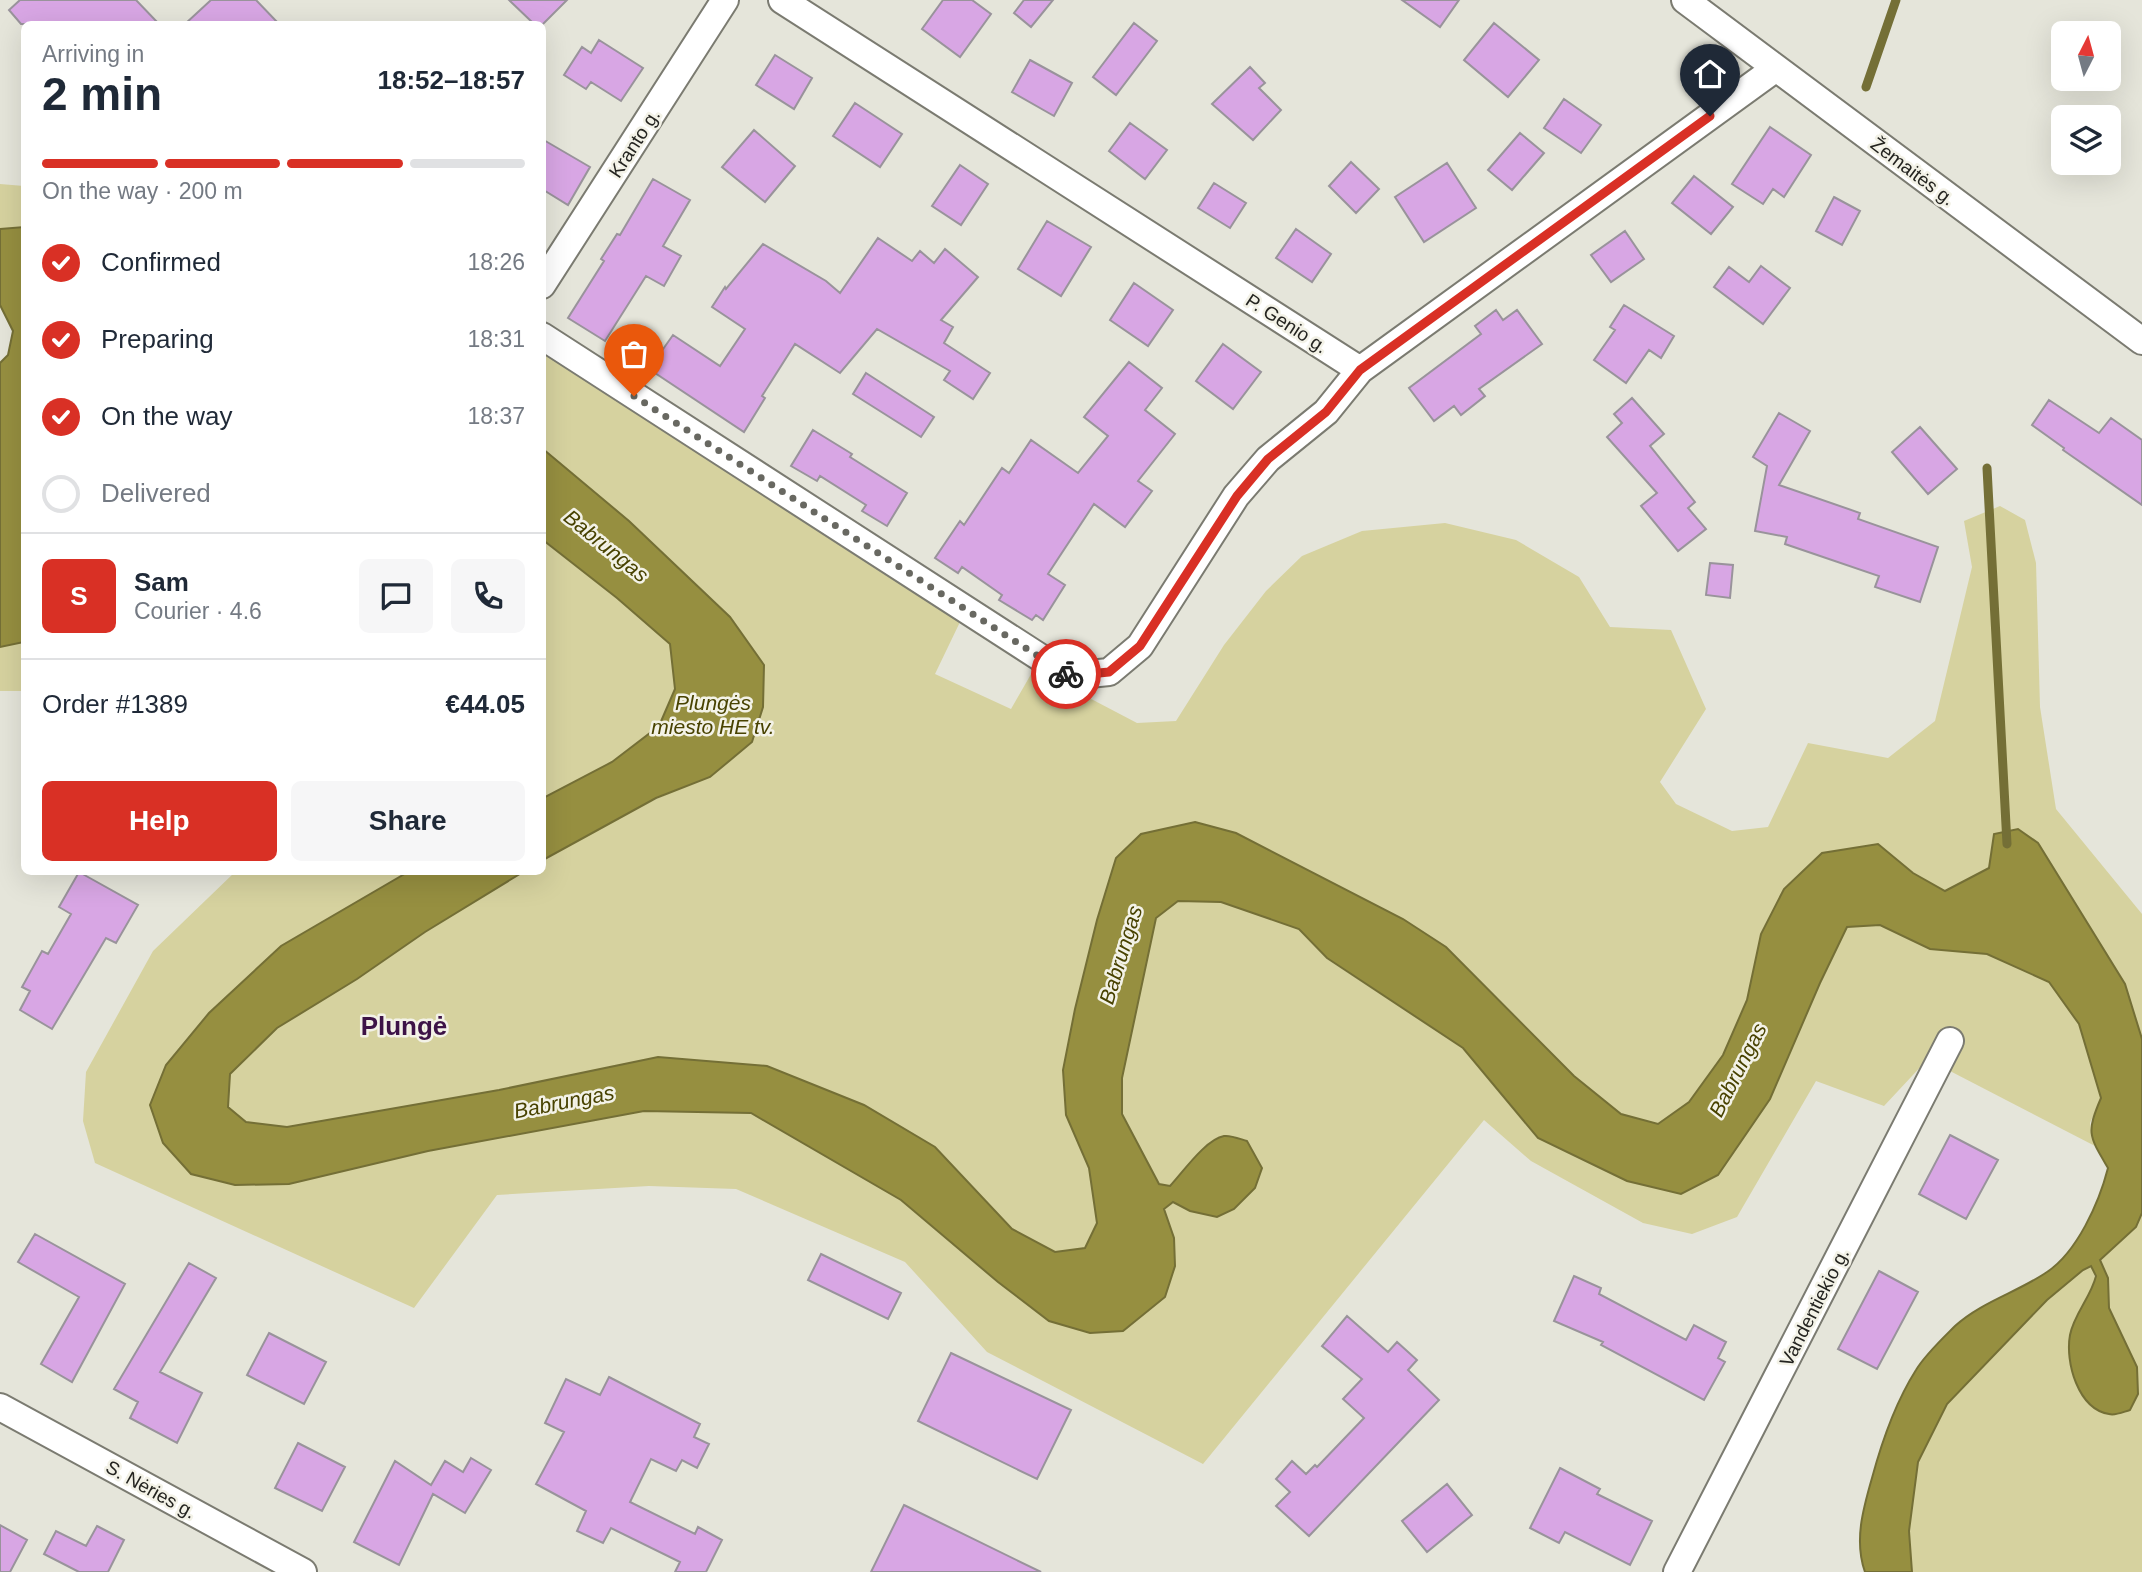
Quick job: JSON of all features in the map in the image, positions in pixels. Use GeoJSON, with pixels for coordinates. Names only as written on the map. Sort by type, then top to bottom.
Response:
{"type":"FeatureCollection","features":[{"type":"Feature","properties":{"kind":"street","name":"Kranto g."},"geometry":{"type":"LineString","coordinates":[[546,279],[725,0]]}},
{"type":"Feature","properties":{"kind":"street","name":"P. Genio g."},"geometry":{"type":"LineString","coordinates":[[782,0],[1360,370]]}},
{"type":"Feature","properties":{"kind":"street","name":"Žemaitės g."},"geometry":{"type":"LineString","coordinates":[[1685,0],[2142,341]]}},
{"type":"Feature","properties":{"kind":"street"},"geometry":{"type":"LineString","coordinates":[[546,340],[1069,676],[1109,672],[1140,646],[1237,496],[1268,459],[1326,412],[1360,370],[1776,68]]}},
{"type":"Feature","properties":{"kind":"street","name":"Vandentiekio g."},"geometry":{"type":"LineString","coordinates":[[1678,1572],[1950,1041]]}},
{"type":"Feature","properties":{"kind":"street","name":"S. Nėries g."},"geometry":{"type":"LineString","coordinates":[[0,1407],[303,1572]]}},
{"type":"Feature","properties":{"kind":"shaded area"},"geometry":{"type":"Polygon","coordinates":[[[0,184],[21,186],[21,227],[0,229],[0,184]]]}},
{"type":"Feature","properties":{"kind":"shaded area"},"geometry":{"type":"Polygon","coordinates":[[[546,353],[960,622],[935,674],[1011,709],[1034,669],[1137,723],[1176,721],[1224,645],[1266,591],[1302,556],[1362,531],[1445,523],[1516,540],[1579,577],[1610,627],[1671,630],[1706,709],[1660,782],[1676,804],[1732,831],[1768,827],[1808,743],[1888,758],[1935,721],[1972,567],[1964,521],[2000,506],[2025,520],[2036,563],[2040,707],[2056,809],[2142,914],[2142,1039],[2125,984],[2038,843],[1945,891],[1913,873],[1878,844],[1784,889],[1761,933],[1747,1000],[1723,1055],[1689,1102],[1658,1124],[1621,1114],[1574,1076],[1446,947],[1403,919],[1141,834],[1116,859],[1097,920],[1075,1009],[1066,1115],[1089,1168],[1097,1223],[1086,1248],[1055,1252],[1012,1229],[935,1147],[864,1105],[658,1057],[499,1090],[287,1127],[246,1122],[228,1107],[230,1074],[277,1028],[518,875],[546,875],[546,858],[563,848],[645,804],[710,777],[730,617],[629,521],[546,452],[546,353]]]}},
{"type":"Feature","properties":{"kind":"shaded area"},"geometry":{"type":"Polygon","coordinates":[[[546,543],[617,598],[670,644],[675,689],[659,726],[612,762],[546,796],[546,543]]]}},
{"type":"Feature","properties":{"kind":"shaded area"},"geometry":{"type":"Polygon","coordinates":[[[21,643],[21,691],[0,691],[0,647],[21,643]]]}},
{"type":"Feature","properties":{"kind":"shaded area"},"geometry":{"type":"Polygon","coordinates":[[[232,875],[403,875],[281,946],[209,1013],[166,1065],[289,1184],[428,1151],[644,1111],[751,1113],[901,1200],[1049,1321],[1174,1238],[1164,1209],[1173,1202],[1190,1211],[1215,1140],[1169,1186],[1159,1184],[1122,1114],[1122,1078],[1156,918],[1178,901],[1221,902],[1299,929],[1327,959],[1463,1048],[1538,1138],[1627,1181],[1681,1193],[1718,1175],[1847,927],[1880,925],[1930,949],[1987,954],[2049,982],[2079,1023],[2101,1098],[2090,1123],[2095,1146],[1926,1061],[1884,1106],[1816,1081],[1737,1217],[1692,1234],[1643,1223],[1531,1161],[1484,1120],[1203,1464],[987,1352],[905,1262],[736,1189],[649,1186],[497,1195],[414,1308],[95,1163],[83,1121],[86,1072],[153,951],[232,875]]]}},
{"type":"Feature","properties":{"kind":"shaded area"},"geometry":{"type":"Polygon","coordinates":[[[2142,1213],[2142,1572],[1912,1572],[1909,1531],[1918,1462],[1947,1404],[2047,1300],[2083,1270],[2092,1266],[2095,1278],[2080,1313],[2137,1367],[2109,1308],[2108,1278],[2100,1260],[2135,1227],[2142,1213]]]}},
{"type":"Feature","properties":{"kind":"water"},"geometry":{"type":"Polygon","coordinates":[[[21,227],[21,643],[0,647],[0,363],[8,355],[13,331],[0,305],[0,229],[21,227]]]}},
{"type":"Feature","properties":{"kind":"water","name":"Plungės miesto HE tv."},"geometry":{"type":"Polygon","coordinates":[[[546,452],[629,521],[730,617],[764,665],[763,707],[752,742],[710,777],[656,798],[546,858],[546,796],[612,762],[659,726],[675,689],[670,644],[546,542],[546,452]]]}},
{"type":"Feature","properties":{"kind":"water","name":"Babrungas"},"geometry":{"type":"Polygon","coordinates":[[[1195,822],[1236,833],[1403,919],[1446,947],[1574,1076],[1621,1114],[1658,1124],[1689,1102],[1723,1055],[1747,1000],[1761,934],[1784,889],[1822,853],[1878,844],[1913,873],[1945,891],[1989,868],[1994,834],[2018,829],[2038,843],[2125,984],[2142,1039],[2142,1213],[2136,1227],[2100,1260],[2108,1278],[2109,1308],[2137,1367],[2138,1394],[2130,1410],[2109,1414],[2098,1410],[2082,1394],[2072,1371],[2070,1335],[2096,1276],[2091,1266],[2047,1300],[1947,1404],[1918,1462],[1909,1531],[1912,1572],[1865,1572],[1860,1537],[1866,1501],[1890,1422],[1916,1370],[1934,1347],[1965,1318],[2036,1279],[2058,1263],[2085,1226],[2108,1168],[2093,1141],[2093,1119],[2101,1098],[2079,1024],[2049,982],[1987,954],[1930,949],[1880,925],[1847,927],[1770,1099],[1718,1175],[1681,1194],[1627,1181],[1538,1138],[1463,1048],[1327,958],[1299,929],[1221,902],[1178,901],[1156,918],[1122,1078],[1122,1114],[1159,1184],[1170,1186],[1202,1149],[1224,1136],[1247,1141],[1262,1168],[1255,1188],[1234,1209],[1217,1217],[1190,1211],[1173,1202],[1164,1209],[1174,1238],[1175,1266],[1165,1297],[1123,1331],[1090,1333],[1049,1321],[901,1200],[751,1113],[644,1111],[428,1151],[289,1184],[235,1185],[191,1174],[163,1143],[150,1105],[166,1065],[209,1013],[281,946],[403,875],[518,875],[277,1028],[230,1074],[228,1107],[246,1122],[287,1127],[499,1090],[658,1057],[767,1066],[864,1105],[935,1147],[1012,1229],[1055,1252],[1085,1248],[1097,1223],[1089,1168],[1066,1115],[1063,1070],[1097,920],[1116,858],[1141,834],[1195,822]]]}},
{"type":"Feature","properties":{"kind":"building"},"geometry":{"type":"Polygon","coordinates":[[[20,0],[136,0],[156,21],[21,21],[21,24],[9,10],[20,0]]]}},
{"type":"Feature","properties":{"kind":"building"},"geometry":{"type":"Polygon","coordinates":[[[211,0],[256,0],[276,21],[188,21],[211,0]]]}},
{"type":"Feature","properties":{"kind":"building"},"geometry":{"type":"Polygon","coordinates":[[[509,0],[567,0],[546,21],[531,21],[509,0]]]}},
{"type":"Feature","properties":{"kind":"building"},"geometry":{"type":"Polygon","coordinates":[[[943,0],[972,0],[991,14],[960,57],[922,29],[943,0]]]}},
{"type":"Feature","properties":{"kind":"building"},"geometry":{"type":"Polygon","coordinates":[[[1024,0],[1053,0],[1031,27],[1014,13],[1024,0]]]}},
{"type":"Feature","properties":{"kind":"building"},"geometry":{"type":"Polygon","coordinates":[[[1402,0],[1459,0],[1440,27],[1402,0]]]}},
{"type":"Feature","properties":{"kind":"building"},"geometry":{"type":"Polygon","coordinates":[[[1134,23],[1157,41],[1116,95],[1093,77],[1134,23]]]}},
{"type":"Feature","properties":{"kind":"building"},"geometry":{"type":"Polygon","coordinates":[[[1494,23],[1539,60],[1508,97],[1464,60],[1494,23]]]}},
{"type":"Feature","properties":{"kind":"building"},"geometry":{"type":"Polygon","coordinates":[[[599,40],[643,68],[621,101],[591,82],[586,89],[564,75],[582,47],[591,53],[599,40]]]}},
{"type":"Feature","properties":{"kind":"building"},"geometry":{"type":"Polygon","coordinates":[[[775,55],[812,78],[794,109],[756,85],[775,55]]]}},
{"type":"Feature","properties":{"kind":"building"},"geometry":{"type":"Polygon","coordinates":[[[1030,60],[1072,83],[1054,116],[1012,92],[1030,60]]]}},
{"type":"Feature","properties":{"kind":"building"},"geometry":{"type":"Polygon","coordinates":[[[1250,67],[1265,83],[1259,88],[1281,110],[1253,140],[1212,104],[1250,67]]]}},
{"type":"Feature","properties":{"kind":"building"},"geometry":{"type":"Polygon","coordinates":[[[1564,99],[1601,125],[1581,153],[1544,128],[1564,99]]]}},
{"type":"Feature","properties":{"kind":"building"},"geometry":{"type":"Polygon","coordinates":[[[855,103],[902,134],[880,167],[833,136],[855,103]]]}},
{"type":"Feature","properties":{"kind":"building"},"geometry":{"type":"Polygon","coordinates":[[[1130,123],[1167,150],[1145,179],[1109,151],[1130,123]]]}},
{"type":"Feature","properties":{"kind":"building"},"geometry":{"type":"Polygon","coordinates":[[[1770,127],[1811,155],[1784,197],[1773,189],[1763,204],[1732,184],[1770,127]]]}},
{"type":"Feature","properties":{"kind":"building"},"geometry":{"type":"Polygon","coordinates":[[[754,130],[795,166],[765,202],[722,167],[754,130]]]}},
{"type":"Feature","properties":{"kind":"building"},"geometry":{"type":"Polygon","coordinates":[[[1520,133],[1544,153],[1512,190],[1488,170],[1520,133]]]}},
{"type":"Feature","properties":{"kind":"building"},"geometry":{"type":"Polygon","coordinates":[[[546,141],[590,167],[568,205],[546,191],[546,141]]]}},
{"type":"Feature","properties":{"kind":"building"},"geometry":{"type":"Polygon","coordinates":[[[1351,162],[1379,189],[1356,213],[1329,186],[1351,162]]]}},
{"type":"Feature","properties":{"kind":"building"},"geometry":{"type":"Polygon","coordinates":[[[1447,163],[1476,208],[1424,242],[1395,197],[1447,163]]]}},
{"type":"Feature","properties":{"kind":"building"},"geometry":{"type":"Polygon","coordinates":[[[960,165],[988,184],[961,225],[932,206],[960,165]]]}},
{"type":"Feature","properties":{"kind":"building"},"geometry":{"type":"Polygon","coordinates":[[[1694,176],[1733,207],[1711,234],[1672,203],[1694,176]]]}},
{"type":"Feature","properties":{"kind":"building"},"geometry":{"type":"Polygon","coordinates":[[[653,179],[690,200],[663,246],[681,256],[664,286],[646,276],[605,341],[568,318],[604,261],[601,259],[617,234],[620,235],[653,179]]]}},
{"type":"Feature","properties":{"kind":"building"},"geometry":{"type":"Polygon","coordinates":[[[1214,183],[1246,203],[1230,228],[1198,208],[1214,183]]]}},
{"type":"Feature","properties":{"kind":"building"},"geometry":{"type":"Polygon","coordinates":[[[1834,197],[1860,211],[1842,245],[1816,231],[1834,197]]]}},
{"type":"Feature","properties":{"kind":"building"},"geometry":{"type":"Polygon","coordinates":[[[1047,221],[1091,247],[1061,296],[1018,269],[1047,221]]]}},
{"type":"Feature","properties":{"kind":"building"},"geometry":{"type":"Polygon","coordinates":[[[1296,229],[1331,254],[1312,282],[1276,258],[1296,229]]]}},
{"type":"Feature","properties":{"kind":"building"},"geometry":{"type":"Polygon","coordinates":[[[1625,231],[1644,259],[1611,282],[1591,255],[1625,231]]]}},
{"type":"Feature","properties":{"kind":"building"},"geometry":{"type":"Polygon","coordinates":[[[878,238],[912,261],[920,251],[934,263],[945,249],[978,277],[941,320],[953,327],[944,343],[990,373],[973,399],[944,380],[950,371],[877,329],[840,373],[795,344],[762,396],[765,398],[744,432],[649,369],[673,335],[720,366],[745,329],[712,307],[725,287],[726,289],[763,244],[826,281],[840,293],[878,238]]]}},
{"type":"Feature","properties":{"kind":"building"},"geometry":{"type":"Polygon","coordinates":[[[1761,266],[1790,288],[1763,324],[1714,287],[1729,267],[1749,282],[1761,266]]]}},
{"type":"Feature","properties":{"kind":"building"},"geometry":{"type":"Polygon","coordinates":[[[1134,283],[1173,310],[1148,346],[1110,320],[1134,283]]]}},
{"type":"Feature","properties":{"kind":"building"},"geometry":{"type":"Polygon","coordinates":[[[1624,305],[1674,336],[1661,358],[1649,350],[1626,383],[1594,360],[1615,330],[1610,327],[1624,305]]]}},
{"type":"Feature","properties":{"kind":"building"},"geometry":{"type":"Polygon","coordinates":[[[1496,310],[1503,320],[1517,310],[1542,344],[1479,389],[1485,396],[1461,415],[1454,406],[1434,421],[1409,388],[1481,334],[1475,326],[1496,310]]]}},
{"type":"Feature","properties":{"kind":"building"},"geometry":{"type":"Polygon","coordinates":[[[1223,344],[1261,372],[1233,409],[1196,381],[1223,344]]]}},
{"type":"Feature","properties":{"kind":"building"},"geometry":{"type":"Polygon","coordinates":[[[1129,362],[1162,388],[1145,410],[1175,434],[1138,481],[1152,491],[1125,527],[1094,504],[1048,574],[1065,585],[1043,620],[1036,615],[1032,620],[999,600],[1002,595],[962,567],[958,573],[935,558],[960,521],[964,525],[1002,468],[1009,473],[1031,440],[1078,473],[1108,436],[1084,417],[1129,362]]]}},
{"type":"Feature","properties":{"kind":"building"},"geometry":{"type":"Polygon","coordinates":[[[866,373],[934,417],[921,437],[853,394],[866,373]]]}},
{"type":"Feature","properties":{"kind":"building"},"geometry":{"type":"Polygon","coordinates":[[[1632,398],[1664,434],[1650,446],[1695,502],[1688,508],[1706,529],[1678,551],[1641,506],[1657,493],[1607,437],[1622,423],[1614,414],[1632,398]]]}},
{"type":"Feature","properties":{"kind":"building"},"geometry":{"type":"Polygon","coordinates":[[[2049,400],[2099,433],[2111,418],[2142,440],[2142,505],[2032,425],[2049,400]]]}},
{"type":"Feature","properties":{"kind":"building"},"geometry":{"type":"Polygon","coordinates":[[[1779,413],[1810,431],[1779,485],[1860,513],[1858,519],[1938,547],[1920,602],[1875,587],[1879,576],[1785,544],[1787,537],[1755,531],[1767,466],[1753,457],[1779,413]]]}},
{"type":"Feature","properties":{"kind":"building"},"geometry":{"type":"Polygon","coordinates":[[[1920,427],[1957,469],[1928,494],[1892,452],[1920,427]]]}},
{"type":"Feature","properties":{"kind":"building"},"geometry":{"type":"Polygon","coordinates":[[[813,430],[907,493],[887,526],[862,511],[866,505],[820,476],[817,481],[791,466],[813,430]]]}},
{"type":"Feature","properties":{"kind":"building"},"geometry":{"type":"Polygon","coordinates":[[[1710,563],[1733,565],[1730,598],[1706,595],[1710,563]]]}},
{"type":"Feature","properties":{"kind":"building"},"geometry":{"type":"Polygon","coordinates":[[[77,875],[84,875],[138,905],[116,943],[106,938],[52,1029],[20,1010],[30,991],[22,987],[42,951],[48,954],[71,914],[59,907],[77,875]]]}},
{"type":"Feature","properties":{"kind":"building"},"geometry":{"type":"Polygon","coordinates":[[[1950,1135],[1998,1160],[1966,1219],[1919,1194],[1950,1135]]]}},
{"type":"Feature","properties":{"kind":"building"},"geometry":{"type":"Polygon","coordinates":[[[35,1234],[125,1284],[72,1382],[41,1364],[79,1297],[18,1262],[35,1234]]]}},
{"type":"Feature","properties":{"kind":"building"},"geometry":{"type":"Polygon","coordinates":[[[821,1254],[901,1293],[888,1319],[808,1280],[821,1254]]]}},
{"type":"Feature","properties":{"kind":"building"},"geometry":{"type":"Polygon","coordinates":[[[189,1263],[216,1278],[160,1372],[202,1393],[177,1443],[130,1418],[138,1402],[114,1389],[189,1263]]]}},
{"type":"Feature","properties":{"kind":"building"},"geometry":{"type":"Polygon","coordinates":[[[1879,1271],[1918,1292],[1877,1369],[1838,1349],[1879,1271]]]}},
{"type":"Feature","properties":{"kind":"building"},"geometry":{"type":"Polygon","coordinates":[[[1574,1276],[1601,1288],[1599,1294],[1686,1340],[1694,1325],[1726,1342],[1718,1358],[1725,1362],[1704,1400],[1601,1345],[1603,1342],[1554,1321],[1574,1276]]]}},
{"type":"Feature","properties":{"kind":"building"},"geometry":{"type":"Polygon","coordinates":[[[1347,1316],[1388,1352],[1397,1342],[1417,1360],[1408,1370],[1439,1400],[1309,1536],[1276,1506],[1290,1492],[1276,1479],[1292,1461],[1306,1474],[1315,1465],[1317,1467],[1364,1418],[1343,1399],[1362,1379],[1322,1346],[1347,1316]]]}},
{"type":"Feature","properties":{"kind":"building"},"geometry":{"type":"Polygon","coordinates":[[[269,1333],[326,1362],[304,1404],[247,1375],[269,1333]]]}},
{"type":"Feature","properties":{"kind":"building"},"geometry":{"type":"Polygon","coordinates":[[[951,1353],[1071,1410],[1037,1479],[918,1421],[951,1353]]]}},
{"type":"Feature","properties":{"kind":"building"},"geometry":{"type":"Polygon","coordinates":[[[609,1377],[700,1424],[694,1437],[709,1444],[697,1468],[682,1460],[676,1471],[651,1459],[630,1502],[695,1534],[698,1527],[722,1540],[706,1572],[675,1572],[680,1562],[611,1528],[603,1543],[577,1531],[586,1511],[536,1484],[564,1432],[545,1423],[566,1379],[600,1395],[609,1377]]]}},
{"type":"Feature","properties":{"kind":"building"},"geometry":{"type":"Polygon","coordinates":[[[298,1443],[345,1467],[322,1511],[275,1488],[298,1443]]]}},
{"type":"Feature","properties":{"kind":"building"},"geometry":{"type":"Polygon","coordinates":[[[471,1458],[491,1470],[465,1513],[433,1494],[399,1565],[354,1542],[395,1461],[431,1485],[445,1461],[463,1472],[471,1458]]]}},
{"type":"Feature","properties":{"kind":"building"},"geometry":{"type":"Polygon","coordinates":[[[1560,1468],[1600,1489],[1597,1494],[1652,1521],[1630,1565],[1565,1532],[1559,1543],[1530,1528],[1560,1468]]]}},
{"type":"Feature","properties":{"kind":"building"},"geometry":{"type":"Polygon","coordinates":[[[1447,1484],[1472,1515],[1427,1552],[1402,1521],[1447,1484]]]}},
{"type":"Feature","properties":{"kind":"building"},"geometry":{"type":"Polygon","coordinates":[[[904,1505],[1041,1572],[871,1572],[904,1505]]]}},
{"type":"Feature","properties":{"kind":"building"},"geometry":{"type":"Polygon","coordinates":[[[0,1525],[27,1540],[10,1572],[0,1572],[0,1525]]]}},
{"type":"Feature","properties":{"kind":"building"},"geometry":{"type":"Polygon","coordinates":[[[97,1526],[124,1540],[108,1572],[79,1572],[44,1554],[56,1531],[86,1546],[97,1526]]]}},
{"type":"Feature","properties":{"kind":"waterway"},"geometry":{"type":"LineString","coordinates":[[1866,87],[1896,0]]}},
{"type":"Feature","properties":{"kind":"waterway"},"geometry":{"type":"LineString","coordinates":[[1987,468],[2007,844]]}},
{"type":"Feature","properties":{"kind":"way so far"},"geometry":{"type":"LineString","coordinates":[[634,396],[1066,674]]}},
{"type":"Feature","properties":{"kind":"district","name":"Plungė"},"geometry":{"type":"Point","coordinates":[404,1026]}},
{"type":"Feature","properties":{"kind":"route"},"geometry":{"type":"LineString","coordinates":[[1066,674],[1069,676],[1109,672],[1140,646],[1237,496],[1268,459],[1326,412],[1360,370],[1710,116]]}}]}
